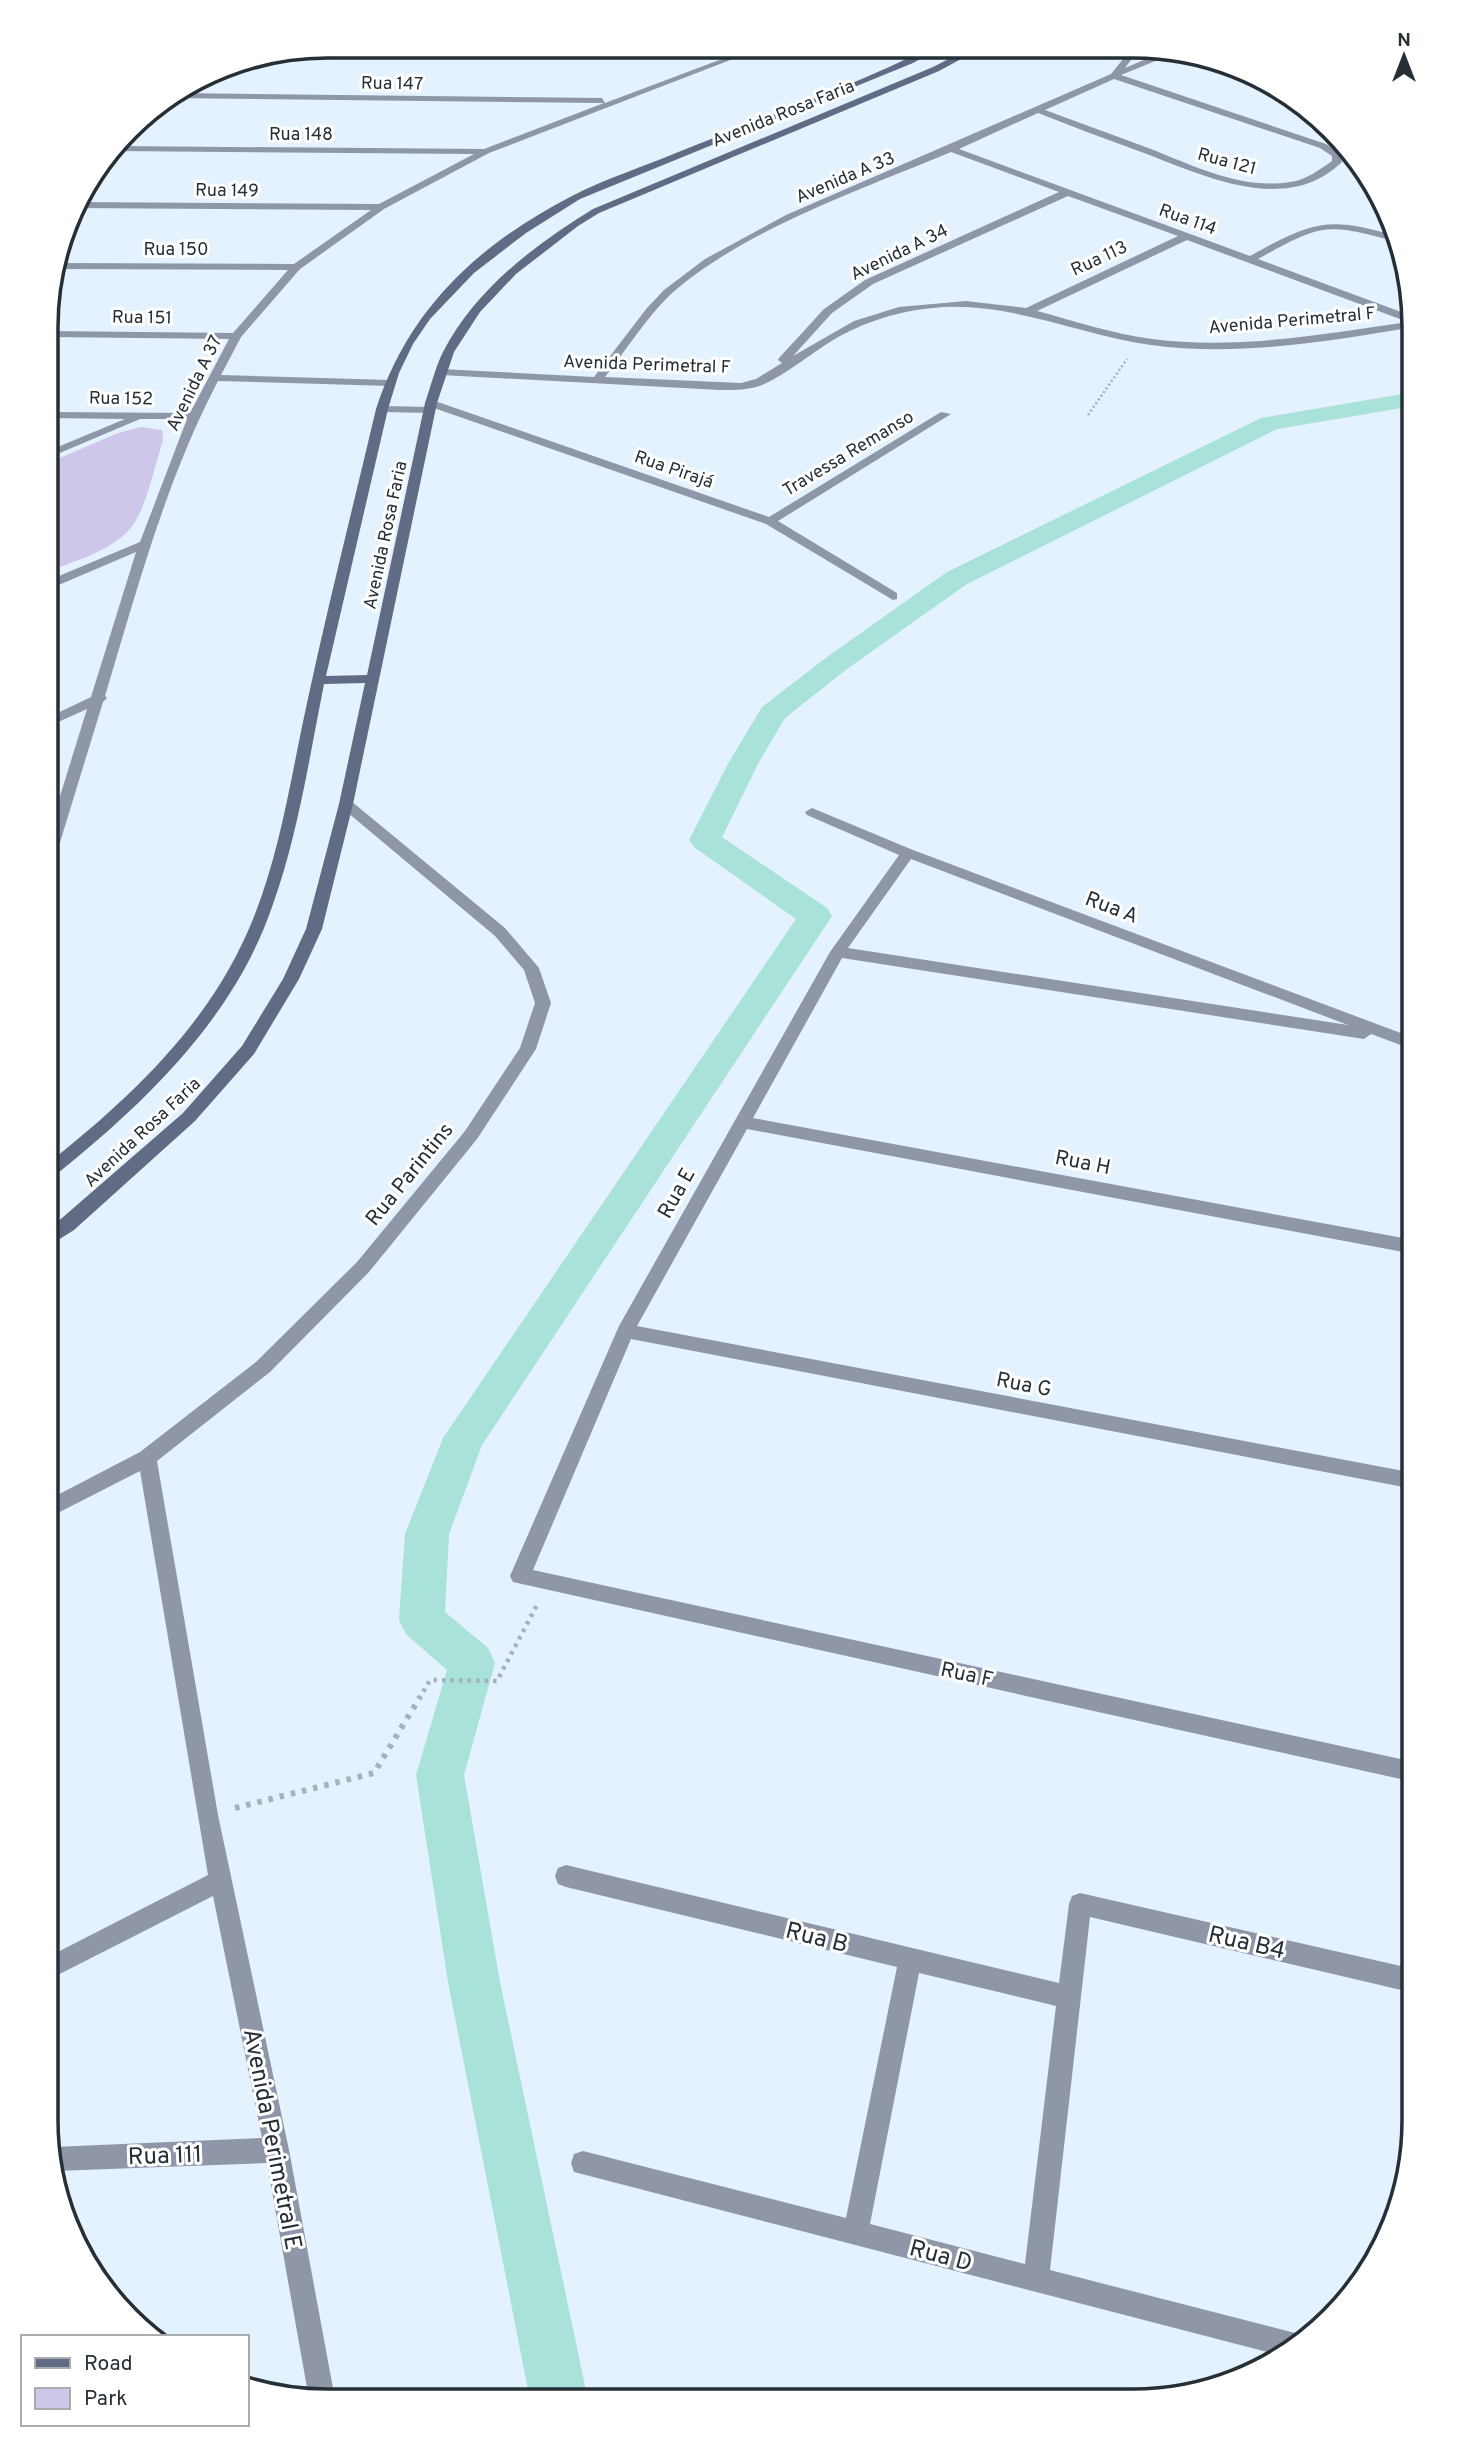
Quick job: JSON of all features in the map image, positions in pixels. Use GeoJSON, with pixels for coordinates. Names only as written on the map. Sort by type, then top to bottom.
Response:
{"type":"FeatureCollection","features":[{"type":"Feature","properties":{"kind":"street","name":"Avenida A 37"},"geometry":{"type":"LineString","coordinates":[[58,828],[145,544],[194,416],[236,336],[296,267],[381,208],[486,151],[612,101],[734,58]]}},
{"type":"Feature","properties":{"kind":"street","name":"Avenida Rosa Faria"},"geometry":{"type":"LineString","coordinates":[[58,1163],[135,1100],[180,1049],[213,1005],[240,962],[264,912],[282,849],[318,680],[382,409],[390,383],[410,342],[447,294],[477,265],[546,215],[577,197],[917,58]]}},
{"type":"Feature","properties":{"kind":"street","name":"Avenida Rosa Faria"},"geometry":{"type":"LineString","coordinates":[[58,1232],[188,1117],[248,1051],[291,979],[314,929],[346,804],[430,407],[448,353],[464,327],[521,264],[587,216],[615,201],[958,58]]}},
{"type":"Feature","properties":{"kind":"street","name":"Avenida A 33"},"geometry":{"type":"LineString","coordinates":[[597,380],[651,310],[668,292],[709,261],[789,217],[1114,76],[1128,58]]}},
{"type":"Feature","properties":{"kind":"street"},"geometry":{"type":"LineString","coordinates":[[1114,76],[1156,59]]}},
{"type":"Feature","properties":{"kind":"street","name":"Rua 121"},"geometry":{"type":"LineString","coordinates":[[1037,110],[1210,175],[1247,185],[1297,184],[1319,175],[1337,162],[1337,155],[1323,146],[1114,76]]}},
{"type":"Feature","properties":{"kind":"street","name":"Rua 147"},"geometry":{"type":"LineString","coordinates":[[188,96],[612,101]]}},
{"type":"Feature","properties":{"kind":"street","name":"Rua 148"},"geometry":{"type":"LineString","coordinates":[[124,149],[486,151]]}},
{"type":"Feature","properties":{"kind":"street","name":"Rua 114"},"geometry":{"type":"LineString","coordinates":[[951,149],[1402,317]]}},
{"type":"Feature","properties":{"kind":"street","name":"Avenida A 34"},"geometry":{"type":"LineString","coordinates":[[771,374],[828,311],[869,282],[1066,194]]}},
{"type":"Feature","properties":{"kind":"street","name":"Rua 149"},"geometry":{"type":"LineString","coordinates":[[87,205],[381,208]]}},
{"type":"Feature","properties":{"kind":"street"},"geometry":{"type":"LineString","coordinates":[[1250,260],[1308,228],[1322,224],[1342,223],[1386,236]]}},
{"type":"Feature","properties":{"kind":"street","name":"Rua 113"},"geometry":{"type":"LineString","coordinates":[[1028,311],[1185,237]]}},
{"type":"Feature","properties":{"kind":"street","name":"Rua 150"},"geometry":{"type":"LineString","coordinates":[[65,266],[296,267]]}},
{"type":"Feature","properties":{"kind":"street","name":"Avenida Perimetral F"},"geometry":{"type":"LineString","coordinates":[[442,372],[720,387],[764,382],[771,374],[856,324],[878,315],[934,305],[991,306],[1028,311],[1140,341],[1243,345],[1402,324]]}},
{"type":"Feature","properties":{"kind":"street","name":"Rua 151"},"geometry":{"type":"LineString","coordinates":[[58,334],[236,336]]}},
{"type":"Feature","properties":{"kind":"street"},"geometry":{"type":"LineString","coordinates":[[214,378],[390,383]]}},
{"type":"Feature","properties":{"kind":"street","name":"Rua Pirajá"},"geometry":{"type":"LineString","coordinates":[[382,409],[430,407],[770,521],[893,596]]}},
{"type":"Feature","properties":{"kind":"street","name":"Travessa Remanso"},"geometry":{"type":"LineString","coordinates":[[770,521],[945,414]]}},
{"type":"Feature","properties":{"kind":"street","name":"Rua 152"},"geometry":{"type":"LineString","coordinates":[[58,415],[194,416]]}},
{"type":"Feature","properties":{"kind":"street"},"geometry":{"type":"LineString","coordinates":[[58,451],[141,416]]}},
{"type":"Feature","properties":{"kind":"street"},"geometry":{"type":"LineString","coordinates":[[58,581],[145,544]]}},
{"type":"Feature","properties":{"kind":"street"},"geometry":{"type":"LineString","coordinates":[[318,680],[372,679]]}},
{"type":"Feature","properties":{"kind":"street"},"geometry":{"type":"LineString","coordinates":[[58,718],[100,698]]}},
{"type":"Feature","properties":{"kind":"street","name":"Rua Parintins"},"geometry":{"type":"LineString","coordinates":[[58,1505],[146,1458],[263,1367],[363,1267],[471,1135],[528,1049],[543,1003],[531,968],[500,932],[346,804]]}},
{"type":"Feature","properties":{"kind":"street","name":"Rua A"},"geometry":{"type":"LineString","coordinates":[[812,812],[908,853],[1402,1040]]}},
{"type":"Feature","properties":{"kind":"street","name":"Rua E"},"geometry":{"type":"LineString","coordinates":[[520,1576],[625,1331],[838,952],[908,853]]}},
{"type":"Feature","properties":{"kind":"street","name":"Rua A"},"geometry":{"type":"LineString","coordinates":[[838,952],[1398,1038]]}},
{"type":"Feature","properties":{"kind":"street","name":"Rua H"},"geometry":{"type":"LineString","coordinates":[[743,1122],[1402,1245]]}},
{"type":"Feature","properties":{"kind":"street","name":"Rua G"},"geometry":{"type":"LineString","coordinates":[[625,1331],[1402,1479]]}},
{"type":"Feature","properties":{"kind":"street","name":"Avenida Perimetral E"},"geometry":{"type":"LineString","coordinates":[[146,1458],[207,1815],[277,2150],[320,2389]]}},
{"type":"Feature","properties":{"kind":"street","name":"Rua F"},"geometry":{"type":"LineString","coordinates":[[520,1576],[1402,1769]]}},
{"type":"Feature","properties":{"kind":"street","name":"Rua B"},"geometry":{"type":"LineString","coordinates":[[566,1876],[1068,1997]]}},
{"type":"Feature","properties":{"kind":"street"},"geometry":{"type":"LineString","coordinates":[[58,1964],[221,1880]]}},
{"type":"Feature","properties":{"kind":"street","name":"Rua B4"},"geometry":{"type":"LineString","coordinates":[[1068,1997],[1080,1904],[1402,1978]]}},
{"type":"Feature","properties":{"kind":"street"},"geometry":{"type":"LineString","coordinates":[[856,2233],[910,1959]]}},
{"type":"Feature","properties":{"kind":"street"},"geometry":{"type":"LineString","coordinates":[[1036,2279],[1068,1997]]}},
{"type":"Feature","properties":{"kind":"street","name":"Rua 111"},"geometry":{"type":"LineString","coordinates":[[61,2159],[277,2150]]}},
{"type":"Feature","properties":{"kind":"street","name":"Rua D"},"geometry":{"type":"LineString","coordinates":[[583,2162],[1284,2343]]}},
{"type":"Feature","properties":{"kind":"path"},"geometry":{"type":"LineString","coordinates":[[1088,415],[1140,341]]}},
{"type":"Feature","properties":{"kind":"path"},"geometry":{"type":"LineString","coordinates":[[207,1815],[374,1773],[430,1680],[497,1681],[548,1582]]}},
{"type":"Feature","properties":{"kind":"green space"},"geometry":{"type":"Polygon","coordinates":[[[141,427],[162,430],[163,440],[140,512],[121,538],[91,555],[58,568],[58,459],[118,433],[141,427]]]}},
{"type":"Feature","properties":{"kind":"waterway"},"geometry":{"type":"LineString","coordinates":[[557,2389],[474,1982],[440,1775],[472,1663],[422,1620],[427,1534],[464,1438],[815,916],[705,840],[744,762],[773,713],[837,663],[957,578],[1270,423],[1402,401]]}}]}
